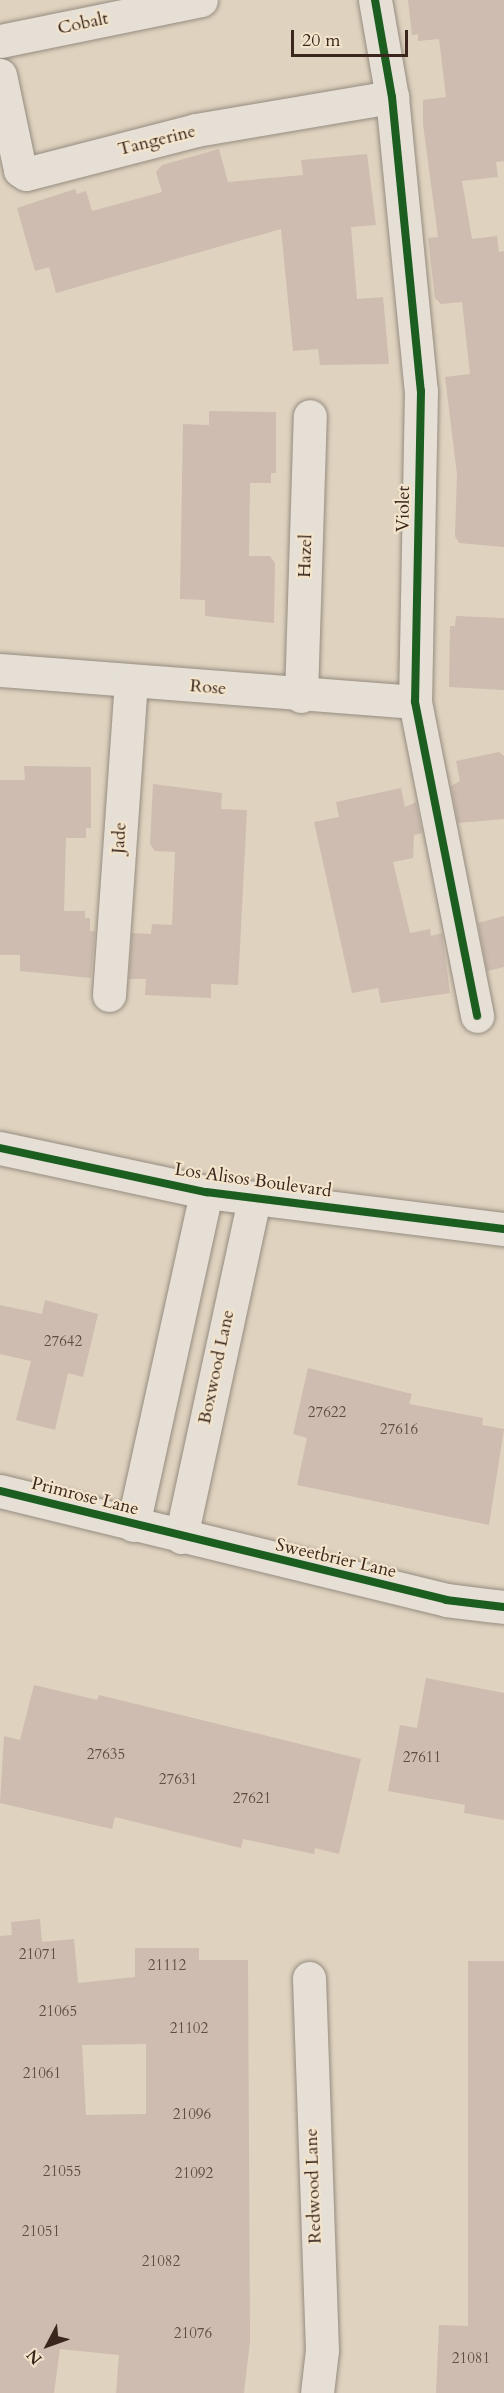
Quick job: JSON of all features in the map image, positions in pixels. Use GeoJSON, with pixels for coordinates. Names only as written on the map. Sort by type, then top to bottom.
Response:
{"type":"FeatureCollection","features":[{"type":"Feature","properties":{"kind":"street","name":"Cobalt"},"geometry":{"type":"LineString","coordinates":[[0,41],[201,0]]}},
{"type":"Feature","properties":{"kind":"street","name":"Violet"},"geometry":{"type":"LineString","coordinates":[[375,0],[392,97],[421,391],[415,702],[477,1016]]}},
{"type":"Feature","properties":{"kind":"street","name":"Tangerine"},"geometry":{"type":"LineString","coordinates":[[0,75],[20,170],[26,174],[196,130],[392,97]]}},
{"type":"Feature","properties":{"kind":"street","name":"Hazel"},"geometry":{"type":"LineString","coordinates":[[301,696],[310,416]]}},
{"type":"Feature","properties":{"kind":"street","name":"Rose"},"geometry":{"type":"LineString","coordinates":[[0,670],[301,696],[415,702]]}},
{"type":"Feature","properties":{"kind":"street","name":"Jade"},"geometry":{"type":"LineString","coordinates":[[109,994],[131,681]]}},
{"type":"Feature","properties":{"kind":"street","name":"Los Alisos Boulevard"},"geometry":{"type":"LineString","coordinates":[[0,1148],[206,1191],[504,1229]]}},
{"type":"Feature","properties":{"kind":"street"},"geometry":{"type":"LineString","coordinates":[[159,1531],[206,1191]]}},
{"type":"Feature","properties":{"kind":"street","name":"Boxwood Lane"},"geometry":{"type":"LineString","coordinates":[[159,1531],[254,1198]]}},
{"type":"Feature","properties":{"kind":"street","name":"Primrose Lane"},"geometry":{"type":"LineString","coordinates":[[0,1491],[159,1531]]}},
{"type":"Feature","properties":{"kind":"street","name":"Sweetbrier Lane"},"geometry":{"type":"LineString","coordinates":[[159,1531],[446,1600],[504,1607]]}},
{"type":"Feature","properties":{"kind":"street","name":"Redwood Lane"},"geometry":{"type":"LineString","coordinates":[[309,1978],[322,2350],[317,2393]]}},
{"type":"Feature","properties":{"kind":"building"},"geometry":{"type":"Polygon","coordinates":[[[408,0],[504,0],[504,161],[496,162],[498,177],[462,181],[472,239],[497,236],[499,252],[504,251],[504,547],[459,543],[455,536],[457,474],[445,377],[470,374],[462,302],[441,304],[435,298],[428,238],[438,237],[423,124],[423,100],[446,97],[439,39],[418,41],[418,34],[412,35],[408,0]]]}},
{"type":"Feature","properties":{"kind":"building"},"geometry":{"type":"Polygon","coordinates":[[[219,149],[228,182],[303,175],[301,160],[367,154],[376,225],[351,227],[357,299],[383,297],[389,364],[320,365],[318,349],[293,351],[281,229],[56,293],[49,267],[35,271],[17,208],[75,189],[77,194],[86,191],[92,211],[162,192],[156,172],[162,165],[219,149]]]}},
{"type":"Feature","properties":{"kind":"building"},"geometry":{"type":"Polygon","coordinates":[[[209,411],[276,412],[276,473],[271,473],[271,483],[250,483],[249,556],[270,556],[275,563],[274,623],[205,616],[205,600],[180,599],[183,424],[209,425],[209,411]]]}},
{"type":"Feature","properties":{"kind":"building"},"geometry":{"type":"Polygon","coordinates":[[[456,616],[504,618],[504,690],[449,687],[450,626],[455,626],[456,616]]]}},
{"type":"Feature","properties":{"kind":"building"},"geometry":{"type":"Polygon","coordinates":[[[499,752],[504,756],[504,819],[458,823],[451,786],[460,781],[456,761],[499,752]]]}},
{"type":"Feature","properties":{"kind":"building"},"geometry":{"type":"Polygon","coordinates":[[[24,766],[91,767],[91,828],[86,828],[86,838],[66,838],[64,911],[85,911],[85,918],[90,918],[90,931],[95,931],[91,978],[20,971],[20,955],[0,955],[0,780],[25,780],[24,766]]]}},
{"type":"Feature","properties":{"kind":"building"},"geometry":{"type":"Polygon","coordinates":[[[153,784],[222,793],[221,809],[247,810],[238,985],[211,984],[211,998],[145,995],[146,979],[129,979],[132,933],[151,934],[152,924],[172,925],[175,852],[155,851],[150,844],[153,784]]]}},
{"type":"Feature","properties":{"kind":"building"},"geometry":{"type":"Polygon","coordinates":[[[401,788],[405,807],[416,802],[422,833],[414,835],[413,858],[393,862],[410,933],[430,929],[431,936],[442,933],[450,993],[381,1003],[378,988],[352,993],[314,822],[339,817],[336,802],[401,788]]]}},
{"type":"Feature","properties":{"kind":"building"},"geometry":{"type":"Polygon","coordinates":[[[504,916],[504,967],[487,971],[478,923],[504,916]]]}},
{"type":"Feature","properties":{"kind":"building"},"geometry":{"type":"Polygon","coordinates":[[[45,1300],[98,1314],[83,1377],[68,1373],[55,1430],[16,1420],[31,1361],[0,1354],[0,1305],[42,1314],[45,1300]]]}},
{"type":"Feature","properties":{"kind":"building"},"geometry":{"type":"Polygon","coordinates":[[[308,1368],[412,1394],[409,1404],[483,1418],[482,1425],[504,1429],[489,1525],[297,1485],[307,1438],[293,1434],[308,1368]]]}},
{"type":"Feature","properties":{"kind":"building"},"geometry":{"type":"Polygon","coordinates":[[[426,1678],[504,1693],[504,1820],[464,1813],[465,1805],[388,1791],[400,1725],[417,1728],[426,1678]]]}},
{"type":"Feature","properties":{"kind":"building"},"geometry":{"type":"Polygon","coordinates":[[[34,1685],[97,1700],[99,1695],[361,1759],[339,1854],[315,1848],[314,1854],[243,1839],[241,1848],[115,1817],[112,1829],[0,1803],[4,1736],[20,1740],[34,1685]]]}},
{"type":"Feature","properties":{"kind":"building"},"geometry":{"type":"Polygon","coordinates":[[[40,1919],[42,1942],[74,1939],[78,1983],[135,1977],[135,1948],[199,1948],[199,1960],[248,1960],[250,2341],[244,2393],[116,2393],[119,2355],[60,2349],[54,2393],[0,2393],[0,1936],[12,1935],[11,1922],[40,1919]],[[146,2044],[82,2045],[86,2115],[146,2114],[146,2044]]]}},
{"type":"Feature","properties":{"kind":"building"},"geometry":{"type":"Polygon","coordinates":[[[468,1961],[504,1961],[504,2393],[436,2393],[439,2325],[468,2326],[468,1961]]]}},
{"type":"Feature","properties":{"kind":"cycle path"},"geometry":{"type":"LineString","coordinates":[[375,0],[392,97],[421,391],[415,702],[477,1016]]}},
{"type":"Feature","properties":{"kind":"cycle path"},"geometry":{"type":"LineString","coordinates":[[0,1148],[206,1192],[504,1229]]}},
{"type":"Feature","properties":{"kind":"cycle path"},"geometry":{"type":"LineString","coordinates":[[0,1491],[446,1600],[504,1607]]}}]}
